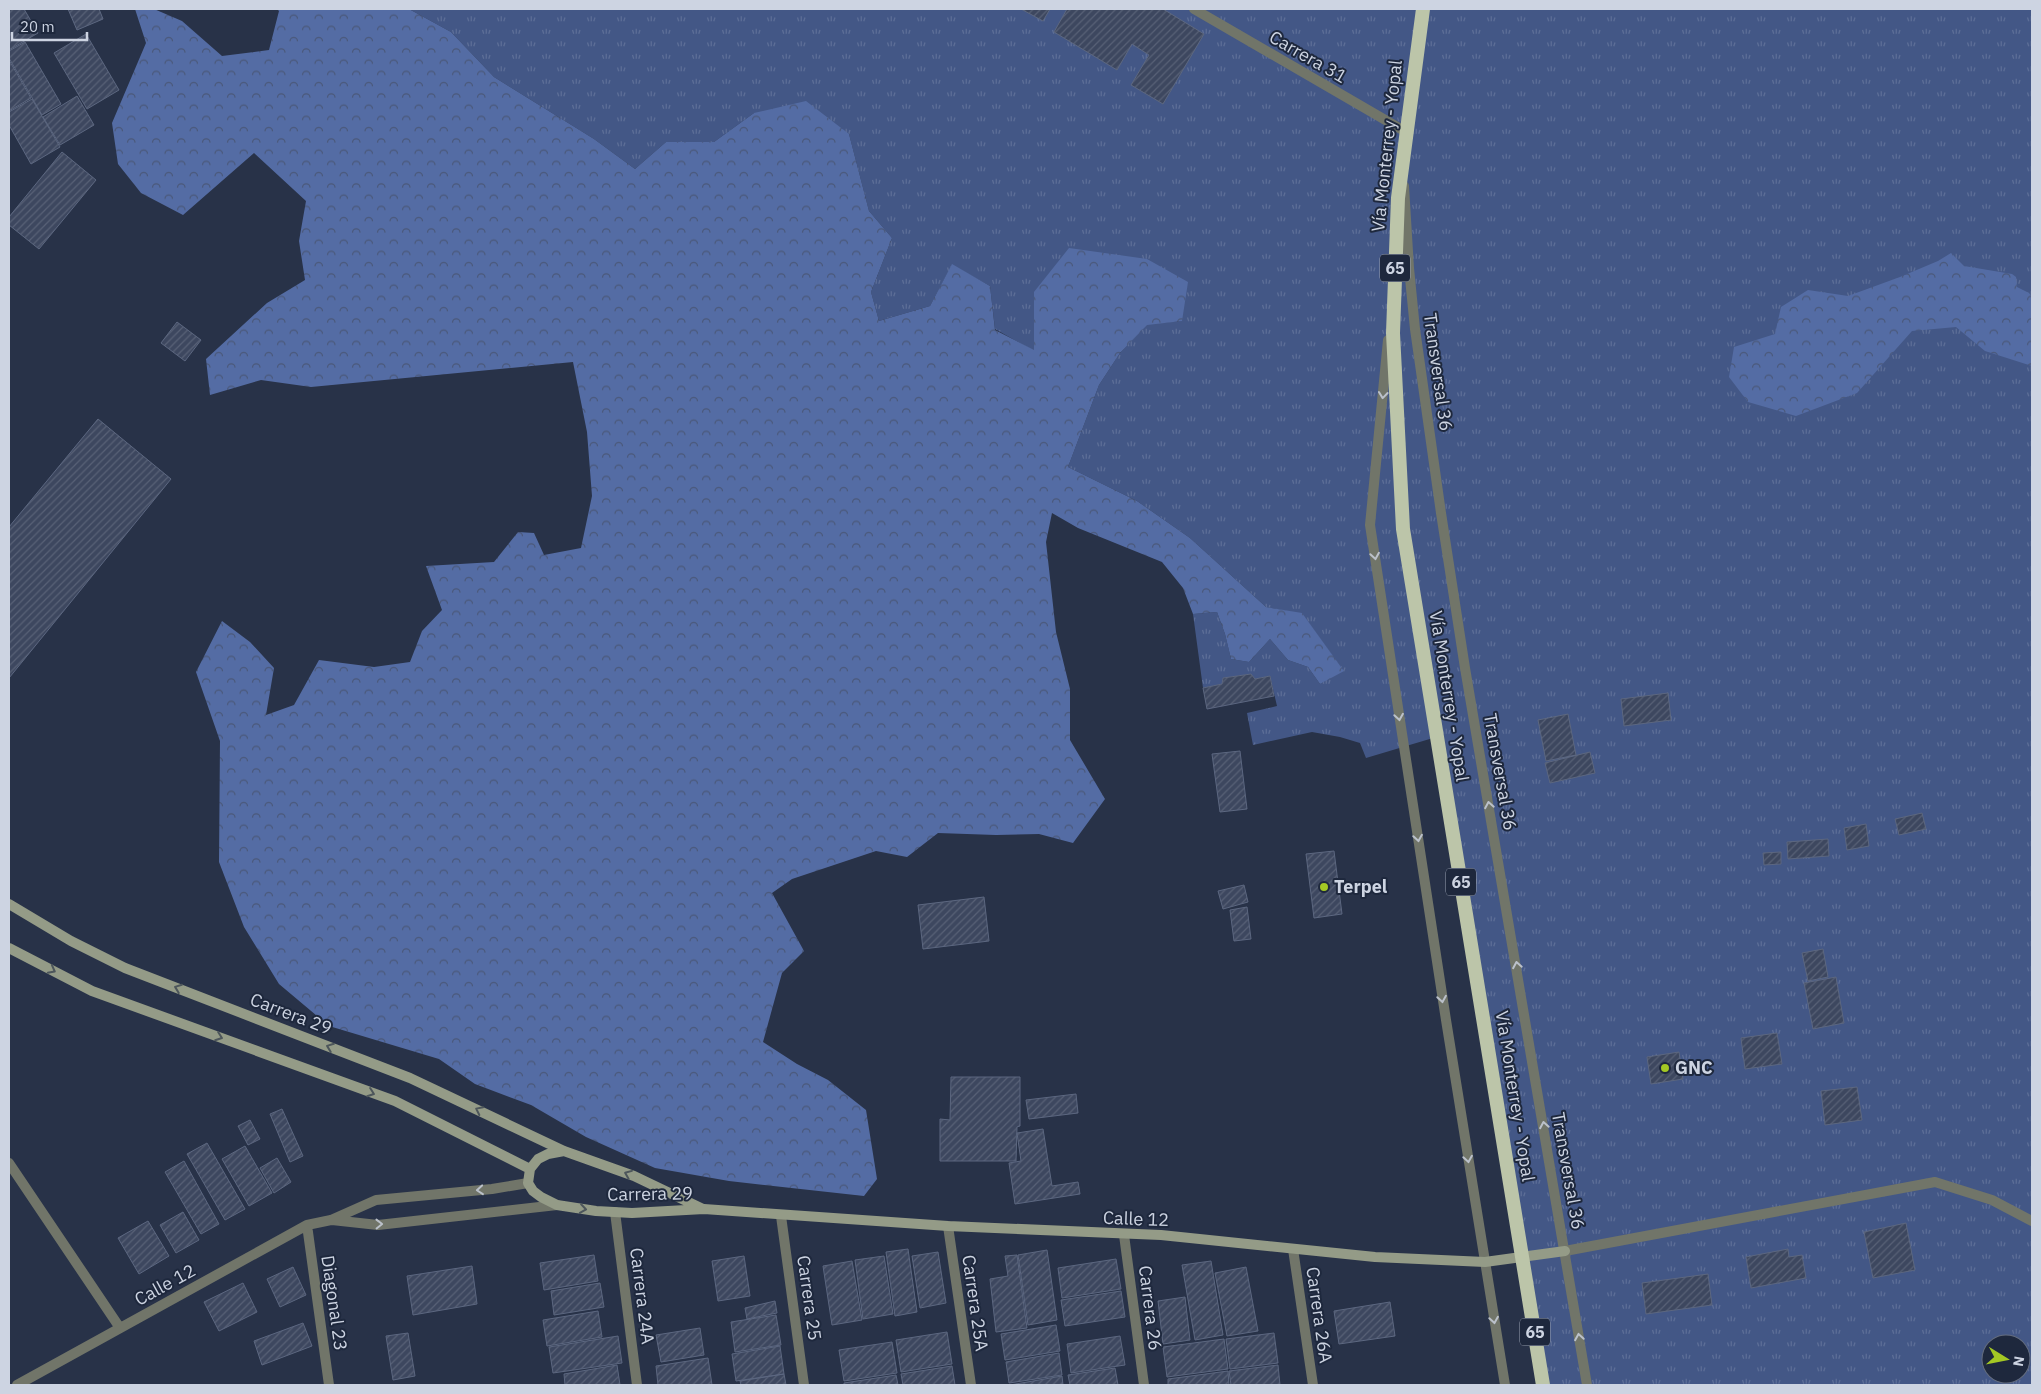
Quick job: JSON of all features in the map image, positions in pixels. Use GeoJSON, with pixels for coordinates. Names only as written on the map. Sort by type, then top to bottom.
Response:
{"type":"FeatureCollection","features":[{"type":"Feature","properties":{"kind":"highway","name":"Vía Monterrey - Yopal"},"geometry":{"type":"LineString","coordinates":[[1422,9],[1398,198],[1393,333],[1402,529],[1543,1385]]}},
{"type":"Feature","properties":{"kind":"main road","name":"Carrera 29"},"geometry":{"type":"LineString","coordinates":[[9,904],[71,942],[125,968],[410,1078],[564,1151],[634,1176],[704,1210]]}},
{"type":"Feature","properties":{"kind":"main road"},"geometry":{"type":"LineString","coordinates":[[9,948],[92,991],[395,1101],[530,1169]]}},
{"type":"Feature","properties":{"kind":"main road"},"geometry":{"type":"LineString","coordinates":[[528,1183],[530,1169],[538,1159],[548,1154],[564,1151]]}},
{"type":"Feature","properties":{"kind":"main road","name":"Carrera 29"},"geometry":{"type":"LineString","coordinates":[[528,1183],[533,1191],[557,1205],[632,1213],[704,1210]]}},
{"type":"Feature","properties":{"kind":"main road","name":"Calle 12"},"geometry":{"type":"LineString","coordinates":[[704,1210],[948,1226],[1124,1235],[1161,1235],[1375,1257],[1485,1262],[1565,1251]]}},
{"type":"Feature","properties":{"kind":"street","name":"Carrera 31"},"geometry":{"type":"LineString","coordinates":[[1194,9],[1406,132]]}},
{"type":"Feature","properties":{"kind":"street","name":"Transversal 36"},"geometry":{"type":"LineString","coordinates":[[1402,162],[1415,329],[1440,504],[1465,668],[1587,1385]]}},
{"type":"Feature","properties":{"kind":"street","name":"65"},"geometry":{"type":"LineString","coordinates":[[1395,276],[1370,525],[1446,1020],[1505,1385]]}},
{"type":"Feature","properties":{"kind":"street"},"geometry":{"type":"LineString","coordinates":[[9,1163],[120,1328]]}},
{"type":"Feature","properties":{"kind":"street"},"geometry":{"type":"LineString","coordinates":[[1565,1251],[1935,1182],[1992,1200],[2032,1221]]}},
{"type":"Feature","properties":{"kind":"street","name":"Calle 12"},"geometry":{"type":"LineString","coordinates":[[17,1385],[307,1225],[331,1220],[376,1200],[492,1189],[528,1183]]}},
{"type":"Feature","properties":{"kind":"street","name":"Calle 12"},"geometry":{"type":"LineString","coordinates":[[331,1220],[378,1225],[557,1205]]}},
{"type":"Feature","properties":{"kind":"street","name":"Carrera 24A"},"geometry":{"type":"LineString","coordinates":[[615,1212],[637,1385]]}},
{"type":"Feature","properties":{"kind":"street","name":"Carrera 25"},"geometry":{"type":"LineString","coordinates":[[781,1216],[804,1385]]}},
{"type":"Feature","properties":{"kind":"street","name":"Diagonal 23"},"geometry":{"type":"LineString","coordinates":[[307,1225],[329,1385]]}},
{"type":"Feature","properties":{"kind":"street","name":"Carrera 25A"},"geometry":{"type":"LineString","coordinates":[[948,1226],[971,1385]]}},
{"type":"Feature","properties":{"kind":"street","name":"Carrera 26"},"geometry":{"type":"LineString","coordinates":[[1124,1235],[1144,1385]]}},
{"type":"Feature","properties":{"kind":"street","name":"Carrera 26A"},"geometry":{"type":"LineString","coordinates":[[1293,1249],[1313,1385]]}},
{"type":"Feature","properties":{"kind":"green space"},"geometry":{"type":"Polygon","coordinates":[[[135,9],[154,9],[182,21],[222,56],[269,50],[279,11],[277,9],[409,9],[451,32],[494,77],[594,139],[635,169],[666,142],[714,142],[754,113],[806,101],[849,134],[869,211],[892,238],[871,292],[879,321],[930,306],[952,264],[990,286],[995,330],[1034,350],[1034,292],[1069,248],[1147,259],[1188,282],[1182,321],[1147,325],[1120,353],[1099,385],[1068,467],[1137,501],[1190,538],[1266,607],[1302,613],[1344,671],[1320,684],[1308,667],[1288,660],[1270,639],[1249,662],[1231,659],[1217,612],[1193,614],[1183,588],[1162,562],[1078,528],[1052,513],[1046,542],[1056,632],[1070,689],[1070,740],[1105,799],[1073,843],[1039,834],[938,833],[907,857],[876,851],[792,879],[772,893],[804,951],[782,973],[763,1042],[797,1064],[828,1080],[866,1110],[877,1179],[864,1196],[729,1181],[655,1168],[586,1137],[531,1105],[475,1084],[439,1059],[329,1026],[279,984],[244,927],[219,862],[220,741],[196,672],[222,621],[250,642],[274,668],[266,715],[294,705],[319,660],[374,667],[410,662],[422,631],[442,610],[426,566],[494,562],[518,532],[534,533],[544,555],[581,548],[592,496],[587,432],[573,362],[311,387],[261,380],[210,395],[206,359],[267,303],[305,280],[299,241],[306,201],[254,153],[183,215],[141,193],[118,164],[112,123],[146,43],[135,9]]]}},
{"type":"Feature","properties":{"kind":"green space"},"geometry":{"type":"Polygon","coordinates":[[[409,9],[2032,9],[2032,1385],[1543,1385],[1433,738],[1366,758],[1360,743],[1312,732],[1253,745],[1247,713],[1277,706],[1270,676],[1255,679],[1251,674],[1223,678],[1222,684],[1203,688],[1193,614],[1217,612],[1231,659],[1249,662],[1270,639],[1288,660],[1308,667],[1320,684],[1343,670],[1302,614],[1266,607],[1190,538],[1137,501],[1068,467],[1099,385],[1120,353],[1147,324],[1181,321],[1034,292],[1034,351],[995,329],[990,286],[952,265],[930,306],[879,321],[871,292],[892,238],[869,211],[849,134],[754,113],[714,142],[666,142],[635,169],[594,139],[494,77],[451,32],[409,9]]]}},
{"type":"Feature","properties":{"kind":"green space"},"geometry":{"type":"Polygon","coordinates":[[[1951,253],[1964,266],[2012,274],[2016,277],[2017,287],[2029,293],[2032,297],[2032,366],[1985,351],[1956,327],[1912,331],[1857,393],[1796,416],[1748,402],[1729,377],[1734,347],[1775,334],[1781,307],[1808,290],[1848,296],[1900,277],[1938,261],[1951,253]]]}},
{"type":"Feature","properties":{"kind":"building"},"geometry":{"type":"Polygon","coordinates":[[[9,9],[24,9],[38,33],[9,50],[9,9]]]}},
{"type":"Feature","properties":{"kind":"building"},"geometry":{"type":"Polygon","coordinates":[[[68,9],[99,9],[103,19],[77,30],[68,9]]]}},
{"type":"Feature","properties":{"kind":"building"},"geometry":{"type":"Polygon","coordinates":[[[1021,9],[1050,9],[1043,21],[1021,9]]]}},
{"type":"Feature","properties":{"kind":"building"},"geometry":{"type":"Polygon","coordinates":[[[1067,9],[1163,9],[1204,34],[1163,104],[1131,85],[1149,55],[1132,44],[1117,70],[1054,32],[1067,9]]]}},
{"type":"Feature","properties":{"kind":"building"},"geometry":{"type":"Polygon","coordinates":[[[86,34],[119,90],[87,109],[54,53],[86,34]]]}},
{"type":"Feature","properties":{"kind":"building"},"geometry":{"type":"Polygon","coordinates":[[[25,42],[61,104],[42,115],[9,58],[9,51],[25,42]]]}},
{"type":"Feature","properties":{"kind":"building"},"geometry":{"type":"Polygon","coordinates":[[[9,60],[31,98],[9,111],[9,60]]]}},
{"type":"Feature","properties":{"kind":"building"},"geometry":{"type":"Polygon","coordinates":[[[77,96],[94,125],[60,145],[43,117],[77,96]]]}},
{"type":"Feature","properties":{"kind":"building"},"geometry":{"type":"Polygon","coordinates":[[[32,99],[60,147],[31,164],[9,125],[9,112],[32,99]]]}},
{"type":"Feature","properties":{"kind":"building"},"geometry":{"type":"Polygon","coordinates":[[[62,152],[96,180],[39,249],[9,225],[9,217],[62,152]]]}},
{"type":"Feature","properties":{"kind":"building"},"geometry":{"type":"Polygon","coordinates":[[[177,322],[201,340],[185,361],[161,343],[177,322]]]}},
{"type":"Feature","properties":{"kind":"building"},"geometry":{"type":"Polygon","coordinates":[[[98,419],[171,479],[9,678],[9,527],[98,419]]]}},
{"type":"Feature","properties":{"kind":"building"},"geometry":{"type":"Polygon","coordinates":[[[1251,674],[1255,679],[1270,676],[1274,696],[1207,709],[1203,688],[1222,684],[1223,678],[1251,674]]]}},
{"type":"Feature","properties":{"kind":"building"},"geometry":{"type":"Polygon","coordinates":[[[1668,693],[1671,720],[1624,726],[1621,699],[1668,693]]]}},
{"type":"Feature","properties":{"kind":"building"},"geometry":{"type":"Polygon","coordinates":[[[1568,714],[1576,755],[1546,761],[1538,720],[1568,714]]]}},
{"type":"Feature","properties":{"kind":"building"},"geometry":{"type":"Polygon","coordinates":[[[1240,751],[1247,809],[1220,812],[1212,754],[1240,751]]]}},
{"type":"Feature","properties":{"kind":"building"},"geometry":{"type":"Polygon","coordinates":[[[1590,752],[1595,773],[1550,783],[1545,763],[1590,752]]]}},
{"type":"Feature","properties":{"kind":"building"},"geometry":{"type":"Polygon","coordinates":[[[1922,813],[1926,829],[1899,835],[1895,819],[1922,813]]]}},
{"type":"Feature","properties":{"kind":"building"},"geometry":{"type":"Polygon","coordinates":[[[1866,824],[1869,846],[1847,850],[1844,828],[1866,824]]]}},
{"type":"Feature","properties":{"kind":"building"},"geometry":{"type":"Polygon","coordinates":[[[1828,839],[1829,856],[1788,859],[1787,842],[1828,839]]]}},
{"type":"Feature","properties":{"kind":"building"},"geometry":{"type":"Polygon","coordinates":[[[1334,851],[1342,914],[1314,918],[1306,854],[1334,851]]]}},
{"type":"Feature","properties":{"kind":"building"},"geometry":{"type":"Polygon","coordinates":[[[1781,852],[1781,864],[1764,865],[1763,853],[1781,852]]]}},
{"type":"Feature","properties":{"kind":"building"},"geometry":{"type":"Polygon","coordinates":[[[1244,885],[1248,902],[1223,909],[1218,891],[1244,885]]]}},
{"type":"Feature","properties":{"kind":"building"},"geometry":{"type":"Polygon","coordinates":[[[984,897],[989,941],[923,949],[918,905],[984,897]]]}},
{"type":"Feature","properties":{"kind":"building"},"geometry":{"type":"Polygon","coordinates":[[[1247,907],[1251,939],[1234,941],[1230,910],[1247,907]]]}},
{"type":"Feature","properties":{"kind":"building"},"geometry":{"type":"Polygon","coordinates":[[[1823,949],[1828,977],[1808,981],[1802,953],[1823,949]]]}},
{"type":"Feature","properties":{"kind":"building"},"geometry":{"type":"Polygon","coordinates":[[[1836,977],[1844,1023],[1813,1029],[1804,983],[1836,977]]]}},
{"type":"Feature","properties":{"kind":"building"},"geometry":{"type":"Polygon","coordinates":[[[1777,1033],[1782,1064],[1745,1069],[1741,1038],[1777,1033]]]}},
{"type":"Feature","properties":{"kind":"building","name":"GNC"},"geometry":{"type":"Polygon","coordinates":[[[1679,1052],[1683,1079],[1651,1084],[1647,1057],[1679,1052]]]}},
{"type":"Feature","properties":{"kind":"building"},"geometry":{"type":"Polygon","coordinates":[[[951,1077],[1020,1077],[1020,1126],[1017,1127],[1016,1161],[940,1161],[940,1119],[950,1120],[951,1077]]]}},
{"type":"Feature","properties":{"kind":"building"},"geometry":{"type":"Polygon","coordinates":[[[1857,1087],[1862,1120],[1825,1125],[1821,1091],[1857,1087]]]}},
{"type":"Feature","properties":{"kind":"building"},"geometry":{"type":"Polygon","coordinates":[[[1076,1094],[1078,1113],[1029,1119],[1026,1100],[1076,1094]]]}},
{"type":"Feature","properties":{"kind":"building"},"geometry":{"type":"Polygon","coordinates":[[[282,1109],[303,1156],[290,1162],[270,1114],[282,1109]]]}},
{"type":"Feature","properties":{"kind":"building"},"geometry":{"type":"Polygon","coordinates":[[[250,1120],[260,1139],[248,1145],[238,1126],[250,1120]]]}},
{"type":"Feature","properties":{"kind":"building"},"geometry":{"type":"Polygon","coordinates":[[[1043,1129],[1052,1186],[1078,1182],[1080,1194],[1015,1204],[1009,1163],[1021,1161],[1017,1133],[1043,1129]]]}},
{"type":"Feature","properties":{"kind":"building"},"geometry":{"type":"Polygon","coordinates":[[[207,1143],[245,1209],[225,1220],[187,1154],[207,1143]]]}},
{"type":"Feature","properties":{"kind":"building"},"geometry":{"type":"Polygon","coordinates":[[[245,1146],[272,1193],[249,1206],[222,1159],[245,1146]]]}},
{"type":"Feature","properties":{"kind":"building"},"geometry":{"type":"Polygon","coordinates":[[[277,1158],[291,1182],[274,1193],[260,1168],[277,1158]]]}},
{"type":"Feature","properties":{"kind":"building"},"geometry":{"type":"Polygon","coordinates":[[[184,1161],[219,1224],[201,1234],[165,1172],[184,1161]]]}},
{"type":"Feature","properties":{"kind":"building"},"geometry":{"type":"Polygon","coordinates":[[[183,1212],[199,1240],[176,1253],[160,1225],[183,1212]]]}},
{"type":"Feature","properties":{"kind":"building"},"geometry":{"type":"Polygon","coordinates":[[[148,1221],[169,1256],[139,1274],[118,1238],[148,1221]]]}},
{"type":"Feature","properties":{"kind":"building"},"geometry":{"type":"Polygon","coordinates":[[[1906,1223],[1915,1270],[1873,1278],[1864,1232],[1906,1223]]]}},
{"type":"Feature","properties":{"kind":"building"},"geometry":{"type":"Polygon","coordinates":[[[908,1249],[917,1312],[895,1316],[886,1252],[908,1249]]]}},
{"type":"Feature","properties":{"kind":"building"},"geometry":{"type":"Polygon","coordinates":[[[1788,1249],[1789,1257],[1802,1255],[1806,1278],[1751,1288],[1746,1257],[1788,1249]]]}},
{"type":"Feature","properties":{"kind":"building"},"geometry":{"type":"Polygon","coordinates":[[[1047,1250],[1057,1320],[1028,1325],[1018,1255],[1047,1250]]]}},
{"type":"Feature","properties":{"kind":"building"},"geometry":{"type":"Polygon","coordinates":[[[938,1252],[946,1303],[920,1308],[912,1256],[938,1252]]]}},
{"type":"Feature","properties":{"kind":"building"},"geometry":{"type":"Polygon","coordinates":[[[594,1255],[598,1281],[544,1290],[540,1263],[594,1255]]]}},
{"type":"Feature","properties":{"kind":"building"},"geometry":{"type":"Polygon","coordinates":[[[1017,1255],[1027,1328],[996,1332],[990,1279],[1008,1276],[1005,1256],[1017,1255]]]}},
{"type":"Feature","properties":{"kind":"building"},"geometry":{"type":"Polygon","coordinates":[[[744,1256],[750,1296],[718,1301],[712,1261],[744,1256]]]}},
{"type":"Feature","properties":{"kind":"building"},"geometry":{"type":"Polygon","coordinates":[[[884,1256],[893,1314],[863,1319],[855,1260],[884,1256]]]}},
{"type":"Feature","properties":{"kind":"building"},"geometry":{"type":"Polygon","coordinates":[[[1116,1259],[1121,1289],[1062,1298],[1058,1268],[1116,1259]]]}},
{"type":"Feature","properties":{"kind":"building"},"geometry":{"type":"Polygon","coordinates":[[[852,1261],[862,1320],[832,1325],[823,1266],[852,1261]]]}},
{"type":"Feature","properties":{"kind":"building"},"geometry":{"type":"Polygon","coordinates":[[[1211,1261],[1223,1335],[1195,1340],[1182,1265],[1211,1261]]]}},
{"type":"Feature","properties":{"kind":"building"},"geometry":{"type":"Polygon","coordinates":[[[472,1266],[477,1304],[413,1315],[407,1276],[472,1266]]]}},
{"type":"Feature","properties":{"kind":"building"},"geometry":{"type":"Polygon","coordinates":[[[293,1267],[306,1295],[280,1307],[267,1279],[293,1267]]]}},
{"type":"Feature","properties":{"kind":"building"},"geometry":{"type":"Polygon","coordinates":[[[1246,1267],[1258,1331],[1227,1336],[1215,1273],[1246,1267]]]}},
{"type":"Feature","properties":{"kind":"building"},"geometry":{"type":"Polygon","coordinates":[[[1708,1274],[1712,1305],[1646,1314],[1642,1283],[1708,1274]]]}},
{"type":"Feature","properties":{"kind":"building"},"geometry":{"type":"Polygon","coordinates":[[[243,1283],[257,1312],[219,1331],[204,1302],[243,1283]]]}},
{"type":"Feature","properties":{"kind":"building"},"geometry":{"type":"Polygon","coordinates":[[[600,1283],[604,1307],[554,1315],[551,1291],[600,1283]]]}},
{"type":"Feature","properties":{"kind":"building"},"geometry":{"type":"Polygon","coordinates":[[[1121,1291],[1125,1317],[1065,1326],[1061,1300],[1121,1291]]]}},
{"type":"Feature","properties":{"kind":"building"},"geometry":{"type":"Polygon","coordinates":[[[1185,1297],[1190,1340],[1163,1344],[1158,1301],[1185,1297]]]}},
{"type":"Feature","properties":{"kind":"building"},"geometry":{"type":"Polygon","coordinates":[[[775,1301],[777,1313],[747,1319],[745,1308],[775,1301]]]}},
{"type":"Feature","properties":{"kind":"building"},"geometry":{"type":"Polygon","coordinates":[[[1390,1302],[1395,1336],[1339,1344],[1334,1311],[1390,1302]]]}},
{"type":"Feature","properties":{"kind":"building"},"geometry":{"type":"Polygon","coordinates":[[[598,1311],[602,1337],[547,1346],[543,1320],[598,1311]]]}},
{"type":"Feature","properties":{"kind":"building"},"geometry":{"type":"Polygon","coordinates":[[[776,1315],[781,1345],[735,1352],[731,1322],[776,1315]]]}},
{"type":"Feature","properties":{"kind":"building"},"geometry":{"type":"Polygon","coordinates":[[[303,1323],[312,1346],[262,1365],[254,1341],[303,1323]]]}},
{"type":"Feature","properties":{"kind":"building"},"geometry":{"type":"Polygon","coordinates":[[[1056,1325],[1060,1351],[1005,1360],[1001,1334],[1056,1325]]]}},
{"type":"Feature","properties":{"kind":"building"},"geometry":{"type":"Polygon","coordinates":[[[700,1328],[704,1355],[661,1362],[656,1335],[700,1328]]]}},
{"type":"Feature","properties":{"kind":"building"},"geometry":{"type":"Polygon","coordinates":[[[947,1332],[952,1364],[901,1372],[896,1340],[947,1332]]]}},
{"type":"Feature","properties":{"kind":"building"},"geometry":{"type":"Polygon","coordinates":[[[408,1333],[415,1376],[393,1380],[386,1336],[408,1333]]]}},
{"type":"Feature","properties":{"kind":"building"},"geometry":{"type":"Polygon","coordinates":[[[1274,1333],[1278,1363],[1230,1369],[1226,1339],[1274,1333]]]}},
{"type":"Feature","properties":{"kind":"building"},"geometry":{"type":"Polygon","coordinates":[[[618,1336],[622,1363],[553,1373],[549,1347],[618,1336]]]}},
{"type":"Feature","properties":{"kind":"building"},"geometry":{"type":"Polygon","coordinates":[[[1120,1336],[1125,1365],[1071,1373],[1067,1344],[1120,1336]]]}},
{"type":"Feature","properties":{"kind":"building"},"geometry":{"type":"Polygon","coordinates":[[[1224,1339],[1228,1369],[1167,1377],[1163,1347],[1224,1339]]]}},
{"type":"Feature","properties":{"kind":"building"},"geometry":{"type":"Polygon","coordinates":[[[892,1342],[897,1373],[844,1381],[839,1350],[892,1342]]]}},
{"type":"Feature","properties":{"kind":"building"},"geometry":{"type":"Polygon","coordinates":[[[780,1346],[784,1374],[736,1381],[732,1354],[780,1346]]]}},
{"type":"Feature","properties":{"kind":"building"},"geometry":{"type":"Polygon","coordinates":[[[1059,1353],[1062,1375],[1009,1383],[1006,1362],[1059,1353]]]}},
{"type":"Feature","properties":{"kind":"building"},"geometry":{"type":"Polygon","coordinates":[[[708,1358],[712,1385],[658,1385],[656,1366],[708,1358]]]}},
{"type":"Feature","properties":{"kind":"building"},"geometry":{"type":"Polygon","coordinates":[[[617,1365],[620,1385],[565,1385],[564,1374],[617,1365]]]}},
{"type":"Feature","properties":{"kind":"building"},"geometry":{"type":"Polygon","coordinates":[[[1278,1365],[1280,1385],[1231,1385],[1229,1371],[1278,1365]]]}},
{"type":"Feature","properties":{"kind":"building"},"geometry":{"type":"Polygon","coordinates":[[[952,1366],[955,1385],[903,1385],[901,1374],[952,1366]]]}},
{"type":"Feature","properties":{"kind":"building"},"geometry":{"type":"Polygon","coordinates":[[[1115,1368],[1118,1385],[1070,1385],[1068,1375],[1115,1368]]]}},
{"type":"Feature","properties":{"kind":"building"},"geometry":{"type":"Polygon","coordinates":[[[1228,1371],[1229,1385],[1168,1385],[1168,1379],[1228,1371]]]}},
{"type":"Feature","properties":{"kind":"building"},"geometry":{"type":"Polygon","coordinates":[[[784,1374],[786,1385],[741,1385],[740,1381],[784,1374]]]}},
{"type":"Feature","properties":{"kind":"building"},"geometry":{"type":"Polygon","coordinates":[[[896,1375],[898,1385],[844,1385],[844,1383],[896,1375]]]}},
{"type":"Feature","properties":{"kind":"building"},"geometry":{"type":"Polygon","coordinates":[[[1062,1376],[1063,1385],[1010,1385],[1062,1376]]]}},
{"type":"Feature","properties":{"kind":"place","name":"Terpel"},"geometry":{"type":"Point","coordinates":[1324,887]}},
{"type":"Feature","properties":{"kind":"place","name":"GNC"},"geometry":{"type":"Point","coordinates":[1665,1068]}}]}
